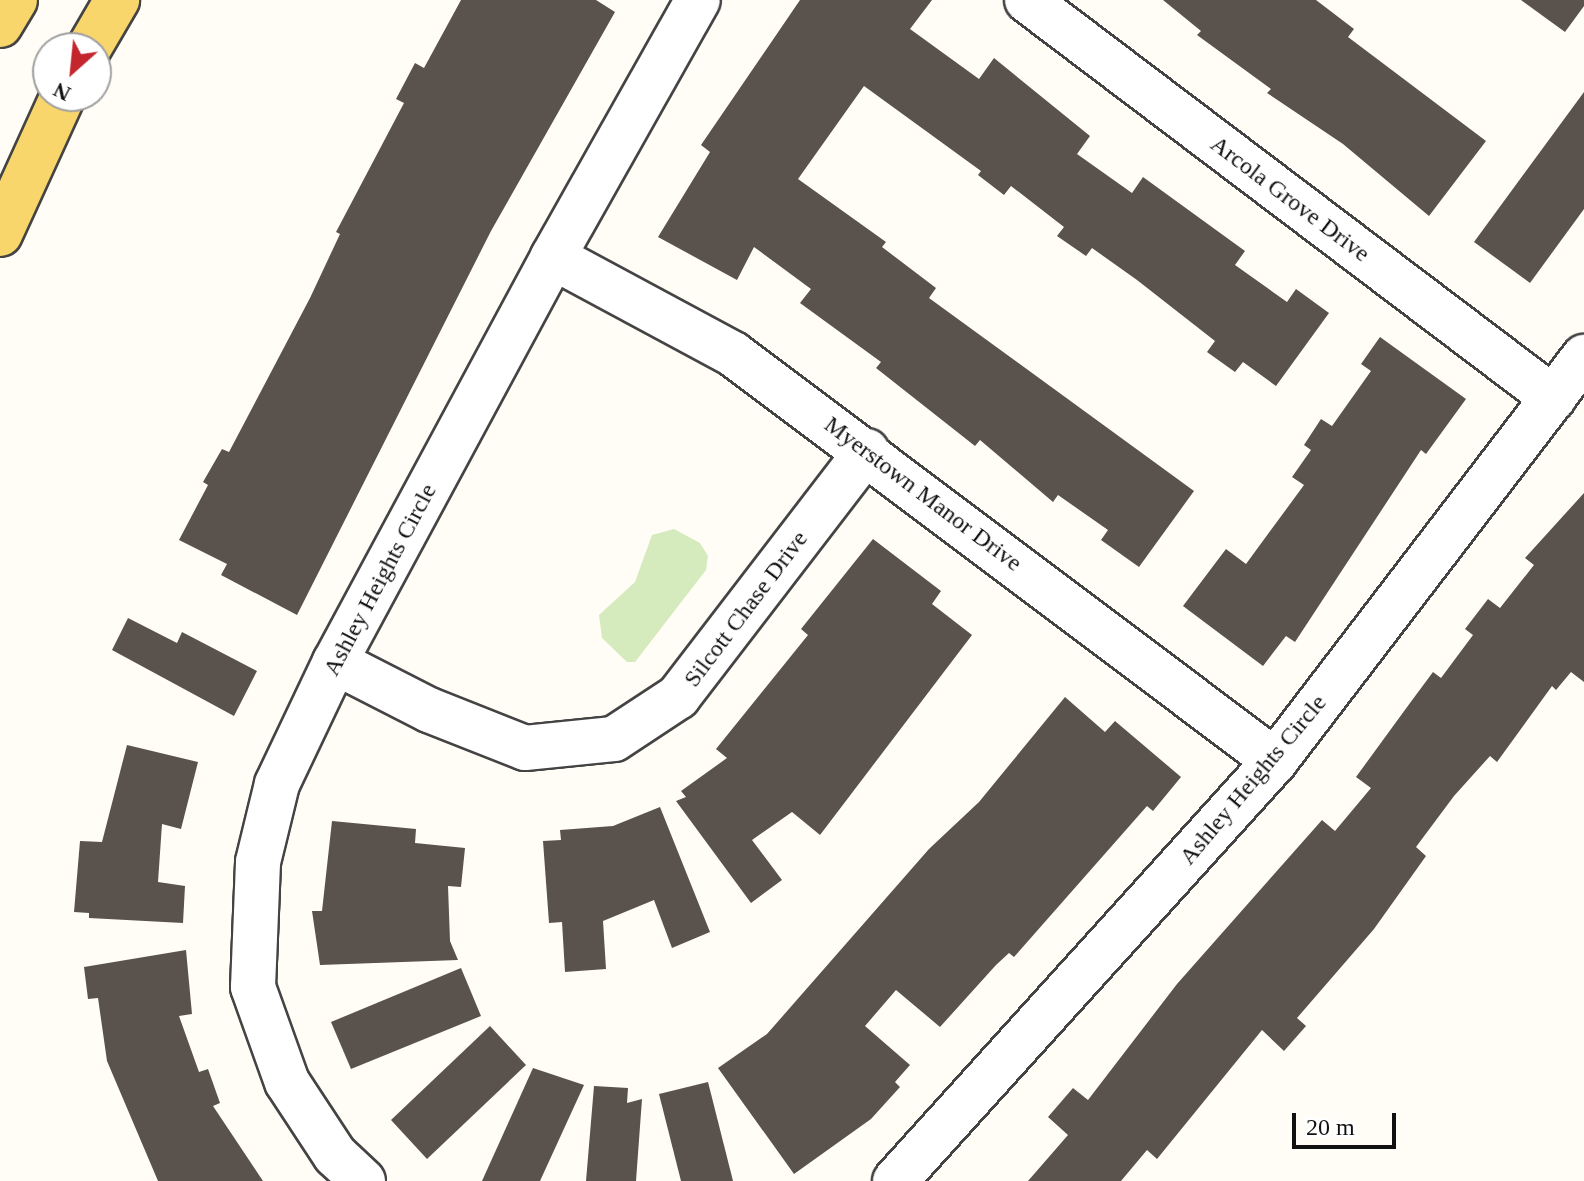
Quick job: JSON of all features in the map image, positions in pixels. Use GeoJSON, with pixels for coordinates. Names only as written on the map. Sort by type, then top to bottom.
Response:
{"type":"FeatureCollection","features":[{"type":"Feature","properties":{"kind":"main road"},"geometry":{"type":"LineString","coordinates":[[0,25],[15,0]]}},
{"type":"Feature","properties":{"kind":"main road"},"geometry":{"type":"LineString","coordinates":[[98,32],[117,0]]}},
{"type":"Feature","properties":{"kind":"main road"},"geometry":{"type":"LineString","coordinates":[[0,234],[56,112]]}},
{"type":"Feature","properties":{"kind":"street","name":"Ashley Heights Circle"},"geometry":{"type":"LineString","coordinates":[[363,1181],[335,1155],[287,1082],[253,987],[258,862],[277,784],[335,662],[553,257],[698,0]]}},
{"type":"Feature","properties":{"kind":"street","name":"Arcola Grove Drive"},"geometry":{"type":"LineString","coordinates":[[1027,0],[1553,398]]}},
{"type":"Feature","properties":{"kind":"street","name":"Myerstown Manor Drive"},"geometry":{"type":"LineString","coordinates":[[553,257],[733,354],[867,451],[1275,761]]}},
{"type":"Feature","properties":{"kind":"street","name":"Ashley Heights Circle"},"geometry":{"type":"LineString","coordinates":[[895,1181],[1275,761],[1584,357]]}},
{"type":"Feature","properties":{"kind":"street","name":"Silcott Chase Drive"},"geometry":{"type":"LineString","coordinates":[[335,662],[429,710],[525,748],[614,739],[678,697],[867,451]]}},
{"type":"Feature","properties":{"kind":"green space"},"geometry":{"type":"Polygon","coordinates":[[[674,529],[700,543],[708,556],[706,570],[635,662],[627,662],[602,638],[599,615],[635,582],[652,535],[674,529]]]}},
{"type":"Feature","properties":{"kind":"building"},"geometry":{"type":"Polygon","coordinates":[[[461,0],[596,0],[615,12],[491,231],[297,615],[221,575],[227,564],[179,540],[208,485],[203,482],[222,449],[229,452],[310,298],[340,234],[336,232],[404,103],[396,99],[415,63],[424,68],[461,0]]]}},
{"type":"Feature","properties":{"kind":"building"},"geometry":{"type":"Polygon","coordinates":[[[800,0],[932,0],[910,29],[979,79],[994,58],[1090,136],[1077,154],[1132,193],[1143,177],[1245,251],[1235,265],[1287,302],[1296,289],[1329,313],[1276,386],[1243,362],[1235,372],[1207,352],[1215,341],[1137,280],[1092,248],[1086,256],[1057,236],[1064,227],[1011,186],[1004,195],[978,175],[981,171],[864,86],[798,179],[886,242],[882,247],[936,288],[929,298],[1194,491],[1139,567],[1101,540],[1108,530],[1058,495],[1053,502],[980,440],[975,446],[876,368],[881,362],[800,303],[811,289],[754,247],[737,280],[658,237],[710,152],[701,145],[800,0]]]}},
{"type":"Feature","properties":{"kind":"building"},"geometry":{"type":"Polygon","coordinates":[[[1163,0],[1316,0],[1354,29],[1348,37],[1486,141],[1429,216],[1343,144],[1267,93],[1271,89],[1197,35],[1201,31],[1163,0]]]}},
{"type":"Feature","properties":{"kind":"building"},"geometry":{"type":"Polygon","coordinates":[[[1521,0],[1584,0],[1584,6],[1565,32],[1521,0]]]}},
{"type":"Feature","properties":{"kind":"building"},"geometry":{"type":"Polygon","coordinates":[[[1584,92],[1584,209],[1530,283],[1474,242],[1584,92]]]}},
{"type":"Feature","properties":{"kind":"building"},"geometry":{"type":"Polygon","coordinates":[[[1380,337],[1466,399],[1426,454],[1421,450],[1295,642],[1286,636],[1263,666],[1183,606],[1226,549],[1246,564],[1304,485],[1292,477],[1311,450],[1304,445],[1321,419],[1332,426],[1371,371],[1361,364],[1380,337]]]}},
{"type":"Feature","properties":{"kind":"building"},"geometry":{"type":"Polygon","coordinates":[[[1584,493],[1584,682],[1571,672],[1556,690],[1552,686],[1497,762],[1490,756],[1454,796],[1416,847],[1426,856],[1374,929],[1297,1018],[1306,1026],[1284,1051],[1262,1030],[1157,1159],[1147,1150],[1121,1181],[1028,1181],[1068,1135],[1048,1117],[1073,1088],[1088,1100],[1177,984],[1322,820],[1335,831],[1371,788],[1356,777],[1410,703],[1433,672],[1441,678],[1473,635],[1465,629],[1488,599],[1500,608],[1534,565],[1525,558],[1584,493]]]}},
{"type":"Feature","properties":{"kind":"building"},"geometry":{"type":"Polygon","coordinates":[[[873,539],[941,591],[932,604],[972,635],[820,835],[792,812],[752,840],[782,880],[751,903],[676,801],[686,797],[681,791],[727,758],[716,749],[808,635],[801,629],[873,539]]]}},
{"type":"Feature","properties":{"kind":"building"},"geometry":{"type":"Polygon","coordinates":[[[128,618],[177,643],[182,632],[257,671],[234,716],[112,650],[128,618]]]}},
{"type":"Feature","properties":{"kind":"building"},"geometry":{"type":"Polygon","coordinates":[[[1065,697],[1105,732],[1115,721],[1181,777],[1153,811],[1147,806],[1014,957],[1009,953],[996,965],[940,1027],[896,990],[865,1026],[910,1065],[895,1082],[900,1087],[871,1119],[794,1174],[718,1068],[767,1034],[929,849],[979,802],[1065,697]]]}},
{"type":"Feature","properties":{"kind":"building"},"geometry":{"type":"Polygon","coordinates":[[[127,745],[198,762],[181,829],[162,824],[158,882],[185,886],[183,923],[89,918],[89,913],[74,912],[80,841],[102,842],[127,745]]]}},
{"type":"Feature","properties":{"kind":"building"},"geometry":{"type":"Polygon","coordinates":[[[660,807],[710,932],[672,948],[654,900],[603,921],[606,969],[565,972],[562,922],[549,923],[543,841],[561,840],[560,830],[613,826],[660,807]]]}},
{"type":"Feature","properties":{"kind":"building"},"geometry":{"type":"Polygon","coordinates":[[[332,821],[416,829],[415,843],[465,848],[461,887],[448,886],[450,941],[458,960],[320,965],[312,911],[322,911],[332,821]]]}},
{"type":"Feature","properties":{"kind":"building"},"geometry":{"type":"Polygon","coordinates":[[[186,950],[192,1014],[179,1016],[199,1072],[208,1069],[220,1103],[213,1106],[263,1181],[158,1181],[107,1061],[98,998],[88,999],[84,967],[186,950]]]}},
{"type":"Feature","properties":{"kind":"building"},"geometry":{"type":"Polygon","coordinates":[[[461,968],[481,1016],[351,1069],[331,1022],[461,968]]]}},
{"type":"Feature","properties":{"kind":"building"},"geometry":{"type":"Polygon","coordinates":[[[490,1026],[526,1065],[427,1159],[391,1120],[490,1026]]]}},
{"type":"Feature","properties":{"kind":"building"},"geometry":{"type":"Polygon","coordinates":[[[533,1068],[584,1085],[540,1181],[482,1181],[533,1068]]]}},
{"type":"Feature","properties":{"kind":"building"},"geometry":{"type":"Polygon","coordinates":[[[708,1082],[733,1181],[681,1181],[659,1094],[708,1082]]]}},
{"type":"Feature","properties":{"kind":"building"},"geometry":{"type":"Polygon","coordinates":[[[594,1086],[628,1088],[627,1103],[642,1099],[636,1181],[586,1181],[594,1086]]]}}]}
